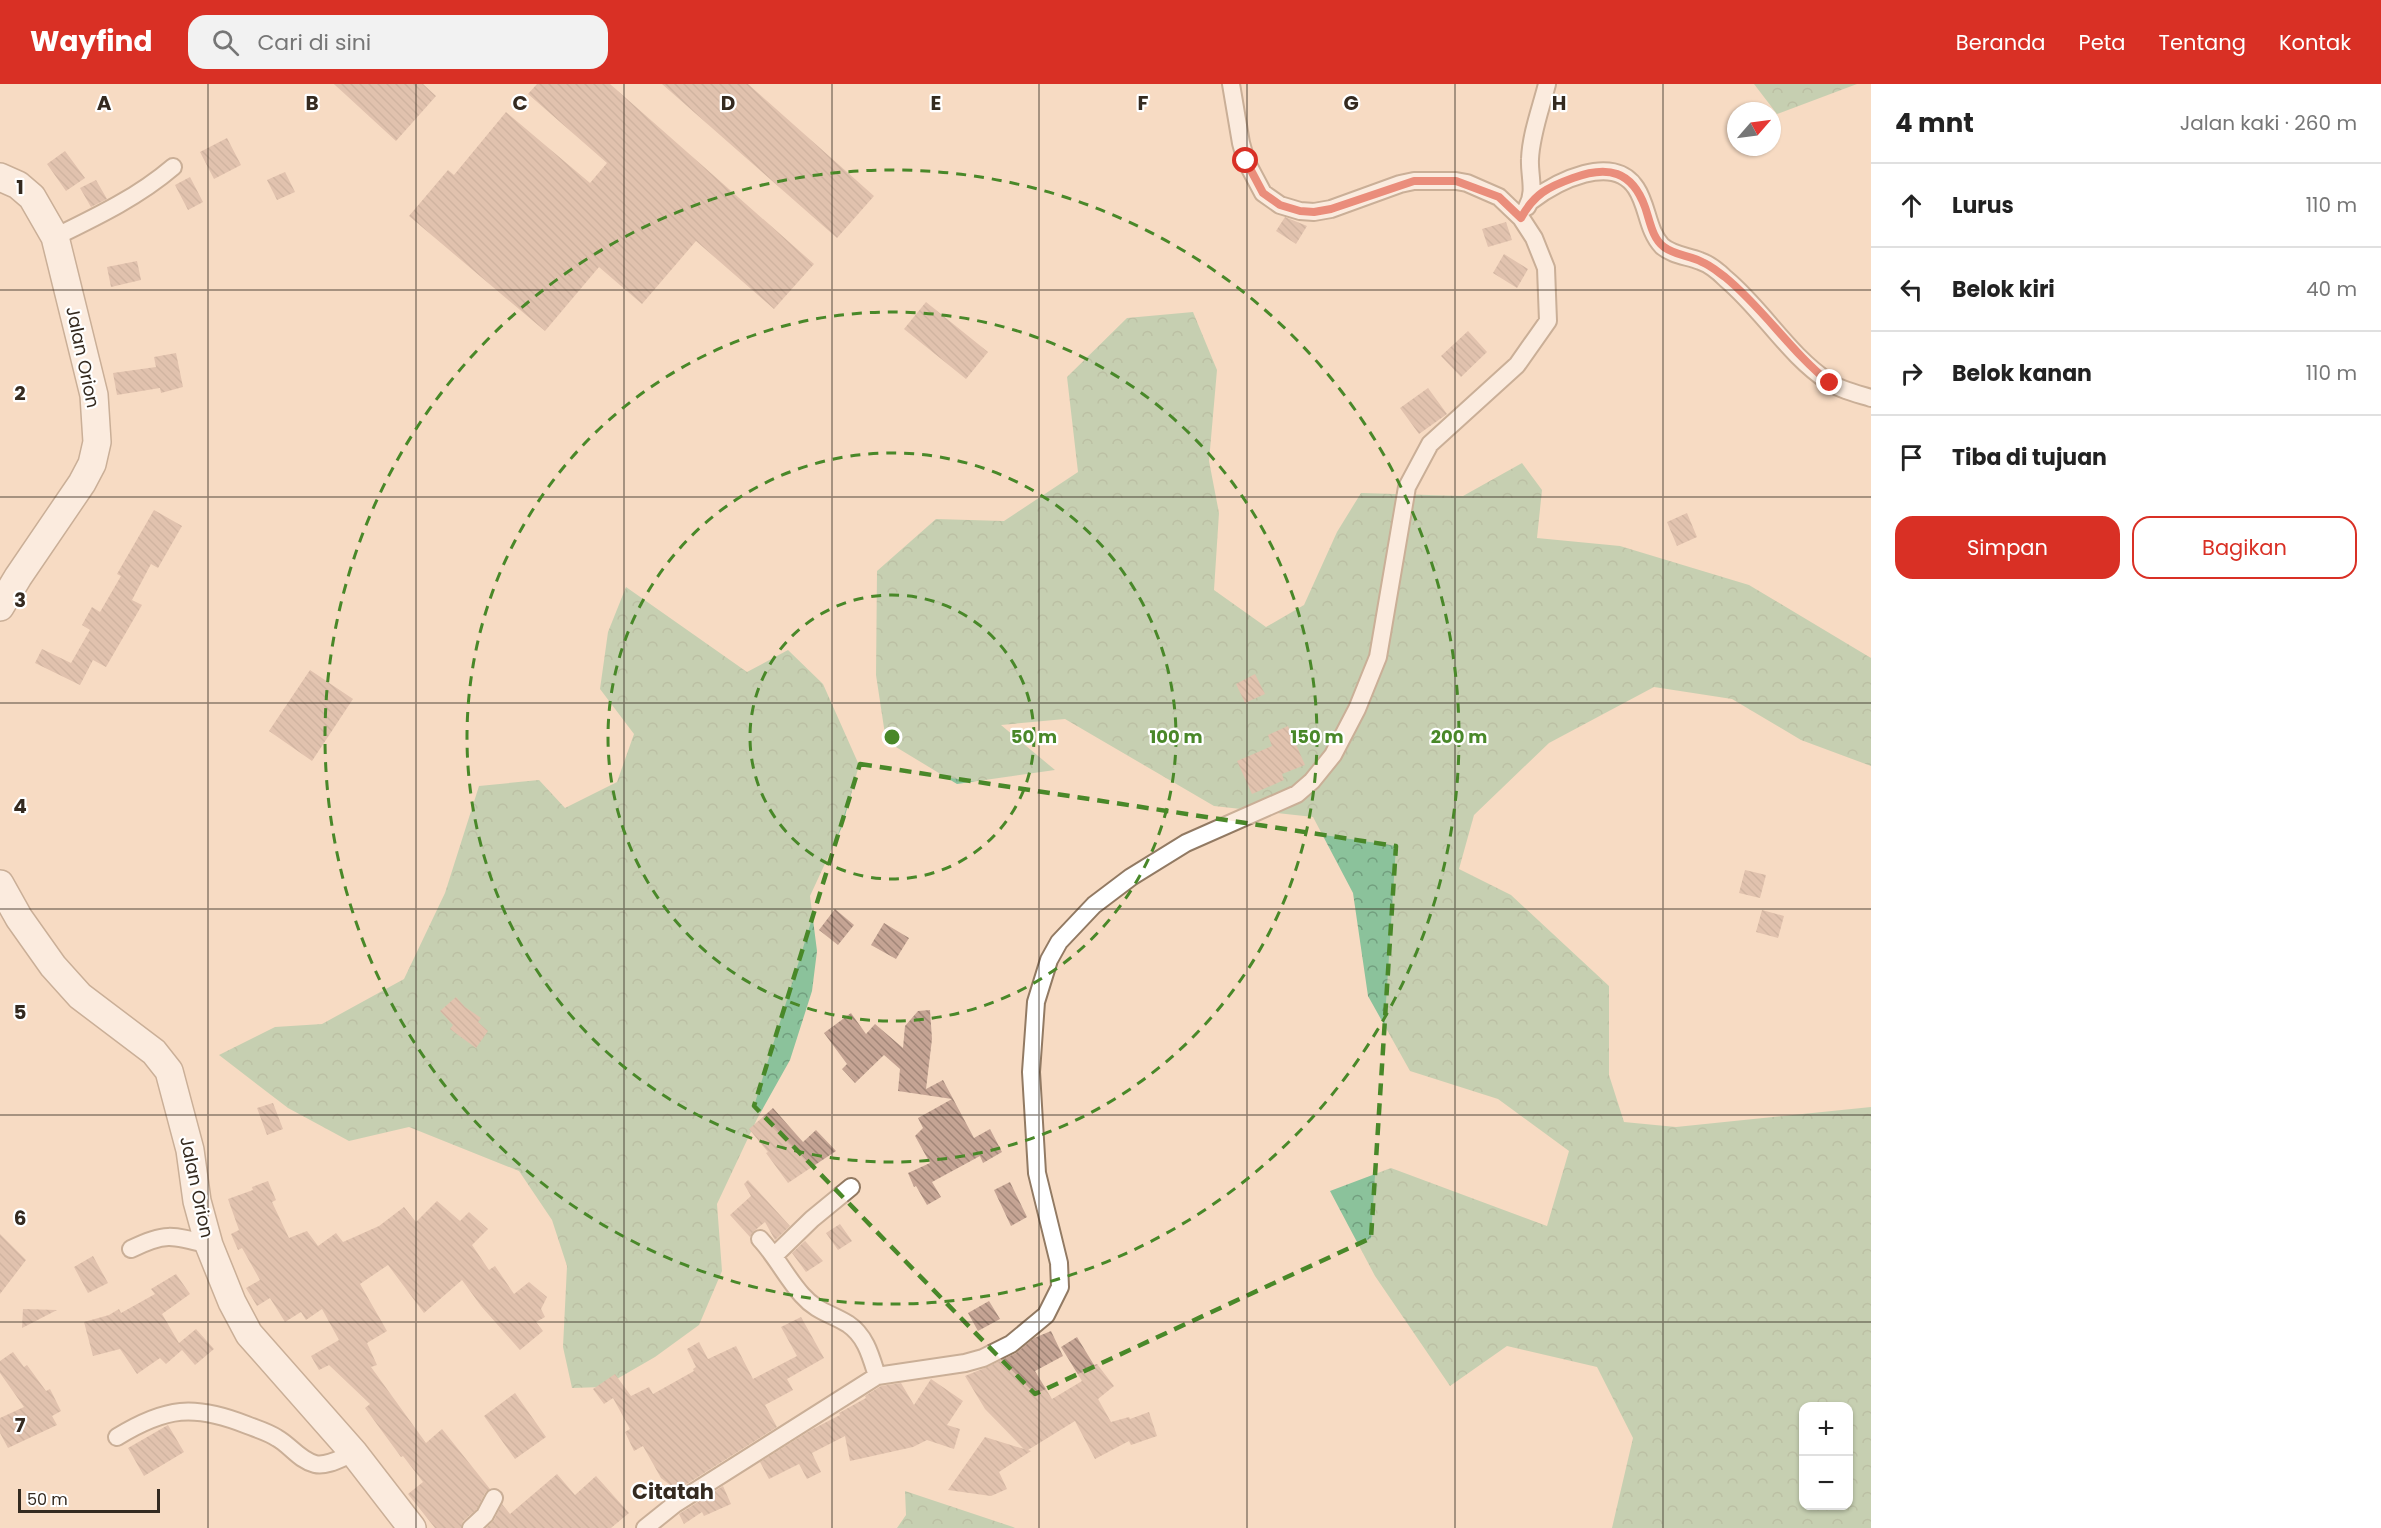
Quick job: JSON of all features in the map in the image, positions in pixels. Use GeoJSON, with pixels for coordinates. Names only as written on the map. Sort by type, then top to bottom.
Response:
{"type":"FeatureCollection","features":[{"type":"Feature","properties":{"kind":"highway","name":"Jalan Orion"},"geometry":{"type":"LineString","coordinates":[[0,177],[18,185],[32,197],[55,237],[94,395],[97,442],[92,464],[82,483],[0,607]]}},
{"type":"Feature","properties":{"kind":"highway","name":"Jalan Orion"},"geometry":{"type":"LineString","coordinates":[[0,884],[19,918],[46,956],[80,996],[154,1052],[169,1071],[190,1150],[197,1201],[209,1245],[232,1302],[249,1334],[354,1453],[412,1528]]}},
{"type":"Feature","properties":{"kind":"street"},"geometry":{"type":"LineString","coordinates":[[645,1528],[675,1504],[877,1376],[954,1365],[983,1358],[1011,1344],[1046,1315],[1060,1287],[1059,1263],[1037,1173],[1031,1072],[1036,1002],[1049,960],[1059,942],[1094,905],[1131,877],[1186,843],[1296,794],[1312,782],[1333,755],[1358,709],[1378,657],[1407,487],[1430,444],[1509,373],[1548,321],[1546,268],[1534,238],[1521,218],[1499,197],[1456,181],[1414,181],[1331,209],[1314,212],[1300,211],[1280,205],[1263,193],[1246,161],[1232,84]]}},
{"type":"Feature","properties":{"kind":"street"},"geometry":{"type":"LineString","coordinates":[[1531,201],[1530,159],[1535,127],[1547,84]]}},
{"type":"Feature","properties":{"kind":"street"},"geometry":{"type":"LineString","coordinates":[[55,237],[106,212],[159,179],[173,167]]}},
{"type":"Feature","properties":{"kind":"street"},"geometry":{"type":"LineString","coordinates":[[1521,218],[1531,201],[1551,186],[1581,175],[1605,171],[1624,175],[1636,188],[1653,233],[1663,246],[1678,255],[1702,261],[1725,278],[1751,302],[1807,365],[1830,383],[1871,398]]}},
{"type":"Feature","properties":{"kind":"street"},"geometry":{"type":"LineString","coordinates":[[775,1255],[850,1187]]}},
{"type":"Feature","properties":{"kind":"street"},"geometry":{"type":"LineString","coordinates":[[131,1249],[152,1238],[176,1235],[209,1245]]}},
{"type":"Feature","properties":{"kind":"street"},"geometry":{"type":"LineString","coordinates":[[760,1239],[775,1255],[802,1296],[821,1312],[849,1325],[863,1340],[870,1352],[877,1376]]}},
{"type":"Feature","properties":{"kind":"street"},"geometry":{"type":"LineString","coordinates":[[117,1437],[167,1413],[189,1410],[226,1417],[277,1438],[314,1464],[321,1465],[354,1453]]}},
{"type":"Feature","properties":{"kind":"street"},"geometry":{"type":"LineString","coordinates":[[471,1528],[485,1515],[494,1498]]}},
{"type":"Feature","properties":{"kind":"highlighted area"},"geometry":{"type":"Polygon","coordinates":[[[860,764],[1396,846],[1371,1238],[1035,1394],[754,1106],[860,764]]]}},
{"type":"Feature","properties":{"kind":"green space"},"geometry":{"type":"Polygon","coordinates":[[[1754,84],[1857,84],[1781,112],[1781,102],[1768,102],[1754,84]]]}},
{"type":"Feature","properties":{"kind":"green space"},"geometry":{"type":"Polygon","coordinates":[[[1193,312],[1217,370],[1209,461],[1219,513],[1214,590],[1266,627],[1304,605],[1337,532],[1361,493],[1463,496],[1522,463],[1542,490],[1537,538],[1620,546],[1749,585],[1871,658],[1871,766],[1801,740],[1732,699],[1654,687],[1549,743],[1474,815],[1459,869],[1511,895],[1609,986],[1609,1075],[1624,1122],[1676,1127],[1871,1107],[1871,1528],[1612,1528],[1633,1438],[1597,1367],[1507,1346],[1450,1386],[1375,1276],[1330,1191],[1391,1168],[1547,1226],[1569,1151],[1498,1099],[1410,1071],[1368,996],[1353,893],[1313,817],[1214,806],[1065,719],[1001,725],[1055,770],[957,784],[886,741],[876,675],[877,571],[936,519],[1004,521],[1078,472],[1067,377],[1127,318],[1193,312]]]}},
{"type":"Feature","properties":{"kind":"green space"},"geometry":{"type":"Polygon","coordinates":[[[626,587],[747,672],[788,650],[823,684],[859,765],[842,827],[810,896],[817,951],[812,991],[790,1060],[757,1119],[717,1204],[722,1271],[699,1325],[655,1357],[603,1387],[572,1388],[563,1347],[567,1266],[552,1220],[519,1171],[409,1127],[349,1141],[288,1108],[219,1055],[275,1027],[322,1024],[404,979],[445,893],[479,786],[539,780],[565,808],[617,782],[634,734],[600,689],[608,632],[626,587]]]}},
{"type":"Feature","properties":{"kind":"green space"},"geometry":{"type":"Polygon","coordinates":[[[905,1491],[1015,1528],[897,1528],[906,1515],[905,1491]]]}},
{"type":"Feature","properties":{"kind":"building"},"geometry":{"type":"Polygon","coordinates":[[[334,84],[423,84],[436,96],[396,141],[334,84]]]}},
{"type":"Feature","properties":{"kind":"building"},"geometry":{"type":"Polygon","coordinates":[[[537,84],[610,84],[814,264],[774,309],[696,241],[642,304],[599,267],[545,331],[409,216],[448,170],[454,175],[506,112],[590,183],[607,163],[528,94],[537,84]]]}},
{"type":"Feature","properties":{"kind":"building"},"geometry":{"type":"Polygon","coordinates":[[[662,84],[748,84],[874,196],[837,238],[662,84]]]}},
{"type":"Feature","properties":{"kind":"building"},"geometry":{"type":"Polygon","coordinates":[[[227,138],[241,165],[214,179],[200,152],[227,138]]]}},
{"type":"Feature","properties":{"kind":"building"},"geometry":{"type":"Polygon","coordinates":[[[65,151],[85,178],[66,191],[47,164],[65,151]]]}},
{"type":"Feature","properties":{"kind":"building"},"geometry":{"type":"Polygon","coordinates":[[[285,172],[295,192],[277,200],[267,180],[285,172]]]}},
{"type":"Feature","properties":{"kind":"building"},"geometry":{"type":"Polygon","coordinates":[[[190,177],[203,202],[188,210],[175,185],[190,177]]]}},
{"type":"Feature","properties":{"kind":"building"},"geometry":{"type":"Polygon","coordinates":[[[96,180],[107,199],[91,207],[80,188],[96,180]]]}},
{"type":"Feature","properties":{"kind":"building"},"geometry":{"type":"Polygon","coordinates":[[[1285,217],[1307,226],[1296,244],[1276,231],[1285,217]]]}},
{"type":"Feature","properties":{"kind":"building"},"geometry":{"type":"Polygon","coordinates":[[[1506,222],[1512,240],[1488,247],[1482,229],[1506,222]]]}},
{"type":"Feature","properties":{"kind":"building"},"geometry":{"type":"Polygon","coordinates":[[[1504,254],[1528,269],[1517,288],[1493,273],[1504,254]]]}},
{"type":"Feature","properties":{"kind":"building"},"geometry":{"type":"Polygon","coordinates":[[[137,261],[141,280],[111,287],[107,267],[137,261]]]}},
{"type":"Feature","properties":{"kind":"building"},"geometry":{"type":"Polygon","coordinates":[[[926,302],[988,352],[966,379],[904,329],[926,302]]]}},
{"type":"Feature","properties":{"kind":"building"},"geometry":{"type":"Polygon","coordinates":[[[1468,331],[1487,352],[1461,377],[1441,356],[1468,331]]]}},
{"type":"Feature","properties":{"kind":"building"},"geometry":{"type":"Polygon","coordinates":[[[176,353],[183,387],[161,393],[160,388],[117,395],[113,373],[156,367],[154,357],[176,353]]]}},
{"type":"Feature","properties":{"kind":"building"},"geometry":{"type":"Polygon","coordinates":[[[1428,388],[1447,414],[1419,434],[1400,408],[1428,388]]]}},
{"type":"Feature","properties":{"kind":"building"},"geometry":{"type":"Polygon","coordinates":[[[154,510],[182,526],[158,568],[151,564],[132,600],[142,605],[106,667],[93,660],[80,685],[35,663],[42,649],[71,663],[90,630],[82,625],[92,607],[100,612],[121,576],[117,574],[154,510]]]}},
{"type":"Feature","properties":{"kind":"building"},"geometry":{"type":"Polygon","coordinates":[[[1687,513],[1697,537],[1677,546],[1667,522],[1687,513]]]}},
{"type":"Feature","properties":{"kind":"building"},"geometry":{"type":"Polygon","coordinates":[[[310,670],[353,699],[312,761],[269,731],[310,670]]]}},
{"type":"Feature","properties":{"kind":"building"},"geometry":{"type":"Polygon","coordinates":[[[1255,674],[1265,694],[1245,703],[1236,684],[1255,674]]]}},
{"type":"Feature","properties":{"kind":"building"},"geometry":{"type":"Polygon","coordinates":[[[1288,726],[1305,765],[1282,774],[1284,780],[1252,794],[1237,761],[1272,746],[1268,735],[1288,726]]]}},
{"type":"Feature","properties":{"kind":"building"},"geometry":{"type":"Polygon","coordinates":[[[1745,870],[1766,875],[1760,898],[1739,893],[1745,870]]]}},
{"type":"Feature","properties":{"kind":"building"},"geometry":{"type":"Polygon","coordinates":[[[835,909],[854,925],[838,945],[819,930],[835,909]]]}},
{"type":"Feature","properties":{"kind":"building"},"geometry":{"type":"Polygon","coordinates":[[[1762,910],[1784,916],[1778,938],[1756,932],[1762,910]]]}},
{"type":"Feature","properties":{"kind":"building"},"geometry":{"type":"Polygon","coordinates":[[[884,923],[909,938],[896,959],[871,945],[884,923]]]}},
{"type":"Feature","properties":{"kind":"building"},"geometry":{"type":"Polygon","coordinates":[[[456,997],[465,1007],[481,1018],[478,1022],[488,1031],[476,1048],[450,1029],[453,1025],[440,1011],[456,997]]]}},
{"type":"Feature","properties":{"kind":"building"},"geometry":{"type":"Polygon","coordinates":[[[930,1010],[932,1039],[926,1089],[943,1080],[974,1138],[990,1129],[1002,1152],[983,1163],[980,1156],[932,1182],[941,1197],[927,1205],[916,1186],[914,1187],[908,1173],[930,1163],[915,1136],[923,1128],[918,1118],[952,1099],[898,1091],[900,1069],[884,1055],[855,1083],[842,1069],[847,1064],[824,1033],[851,1013],[866,1034],[875,1024],[903,1048],[905,1026],[918,1011],[930,1010]]]}},
{"type":"Feature","properties":{"kind":"building"},"geometry":{"type":"Polygon","coordinates":[[[273,1103],[283,1129],[267,1135],[257,1108],[273,1103]]]}},
{"type":"Feature","properties":{"kind":"building"},"geometry":{"type":"Polygon","coordinates":[[[773,1108],[803,1142],[816,1130],[836,1151],[788,1183],[766,1153],[768,1152],[749,1129],[773,1108]]]}},
{"type":"Feature","properties":{"kind":"building"},"geometry":{"type":"Polygon","coordinates":[[[748,1180],[790,1226],[775,1240],[765,1222],[750,1237],[730,1215],[751,1196],[744,1184],[748,1180]]]}},
{"type":"Feature","properties":{"kind":"building"},"geometry":{"type":"Polygon","coordinates":[[[268,1181],[276,1200],[272,1202],[289,1238],[307,1231],[318,1246],[336,1233],[343,1242],[379,1226],[404,1207],[416,1222],[437,1201],[460,1221],[469,1212],[488,1229],[472,1245],[489,1270],[495,1266],[514,1294],[529,1282],[547,1297],[541,1309],[545,1317],[536,1322],[543,1331],[520,1350],[481,1306],[462,1280],[424,1313],[388,1265],[360,1284],[387,1331],[367,1343],[377,1365],[371,1367],[426,1443],[442,1429],[490,1489],[485,1493],[477,1509],[463,1521],[461,1528],[435,1528],[408,1494],[423,1482],[403,1456],[401,1457],[365,1408],[370,1404],[329,1365],[319,1370],[311,1356],[339,1340],[322,1309],[306,1320],[301,1312],[285,1322],[270,1298],[257,1306],[246,1288],[260,1280],[242,1248],[238,1250],[231,1234],[239,1230],[228,1199],[253,1190],[252,1187],[268,1181]]]}},
{"type":"Feature","properties":{"kind":"building"},"geometry":{"type":"Polygon","coordinates":[[[1010,1182],[1027,1217],[1011,1226],[994,1190],[1010,1182]]]}},
{"type":"Feature","properties":{"kind":"building"},"geometry":{"type":"Polygon","coordinates":[[[840,1224],[852,1241],[838,1250],[826,1233],[840,1224]]]}},
{"type":"Feature","properties":{"kind":"building"},"geometry":{"type":"Polygon","coordinates":[[[0,1234],[26,1260],[0,1294],[0,1234]]]}},
{"type":"Feature","properties":{"kind":"building"},"geometry":{"type":"Polygon","coordinates":[[[805,1241],[823,1261],[806,1272],[792,1253],[805,1241]]]}},
{"type":"Feature","properties":{"kind":"building"},"geometry":{"type":"Polygon","coordinates":[[[93,1256],[108,1283],[88,1293],[74,1267],[93,1256]]]}},
{"type":"Feature","properties":{"kind":"building"},"geometry":{"type":"Polygon","coordinates":[[[176,1274],[190,1294],[162,1314],[179,1343],[196,1329],[214,1349],[195,1365],[182,1350],[166,1364],[160,1358],[137,1374],[120,1349],[93,1356],[84,1322],[109,1315],[119,1309],[121,1313],[155,1294],[151,1289],[176,1274]]]}},
{"type":"Feature","properties":{"kind":"building"},"geometry":{"type":"Polygon","coordinates":[[[989,1301],[1000,1319],[978,1331],[968,1313],[989,1301]]]}},
{"type":"Feature","properties":{"kind":"building"},"geometry":{"type":"Polygon","coordinates":[[[23,1309],[57,1310],[22,1328],[23,1309]]]}},
{"type":"Feature","properties":{"kind":"building"},"geometry":{"type":"Polygon","coordinates":[[[801,1317],[824,1358],[787,1379],[793,1390],[765,1405],[777,1427],[674,1492],[670,1485],[661,1478],[643,1446],[634,1451],[625,1432],[630,1429],[613,1398],[604,1404],[593,1389],[615,1374],[631,1396],[649,1387],[653,1394],[694,1371],[696,1367],[687,1349],[699,1342],[708,1359],[736,1346],[753,1379],[797,1356],[781,1327],[801,1317]]]}},
{"type":"Feature","properties":{"kind":"building"},"geometry":{"type":"Polygon","coordinates":[[[1051,1331],[1063,1356],[1035,1371],[1052,1399],[1082,1381],[1061,1347],[1077,1337],[1094,1365],[1097,1364],[1114,1386],[1098,1399],[1111,1422],[1129,1417],[1130,1419],[1149,1412],[1157,1436],[1131,1445],[1129,1441],[1095,1459],[1075,1421],[1028,1450],[1031,1451],[999,1472],[1007,1489],[991,1496],[948,1490],[985,1437],[1024,1449],[985,1409],[965,1376],[1016,1353],[1034,1338],[1051,1331]]]}},
{"type":"Feature","properties":{"kind":"building"},"geometry":{"type":"Polygon","coordinates":[[[13,1352],[24,1367],[27,1365],[46,1391],[50,1389],[61,1411],[52,1416],[57,1425],[8,1448],[0,1433],[0,1418],[24,1407],[0,1373],[0,1361],[13,1352]]]}},
{"type":"Feature","properties":{"kind":"building"},"geometry":{"type":"Polygon","coordinates":[[[931,1379],[963,1401],[947,1425],[960,1429],[954,1449],[927,1440],[913,1447],[850,1461],[845,1436],[812,1453],[821,1472],[807,1479],[799,1464],[769,1479],[760,1462],[840,1415],[839,1413],[866,1398],[865,1396],[881,1386],[901,1383],[914,1405],[931,1379]]]}},
{"type":"Feature","properties":{"kind":"building"},"geometry":{"type":"Polygon","coordinates":[[[515,1393],[546,1437],[515,1459],[484,1416],[515,1393]]]}},
{"type":"Feature","properties":{"kind":"building"},"geometry":{"type":"Polygon","coordinates":[[[168,1425],[184,1452],[144,1476],[128,1448],[168,1425]]]}},
{"type":"Feature","properties":{"kind":"building"},"geometry":{"type":"Polygon","coordinates":[[[557,1474],[575,1495],[596,1476],[629,1513],[611,1528],[486,1528],[494,1520],[502,1504],[510,1514],[557,1474]]]}},
{"type":"Feature","properties":{"kind":"building"},"geometry":{"type":"Polygon","coordinates":[[[723,1486],[731,1504],[704,1516],[702,1512],[684,1524],[679,1514],[723,1486]]]}},
{"type":"Feature","properties":{"kind":"district","name":"Citatah"},"geometry":{"type":"Point","coordinates":[673,1491]}},
{"type":"Feature","properties":{"kind":"route"},"geometry":{"type":"LineString","coordinates":[[1246,161],[1263,193],[1269,199],[1300,211],[1314,212],[1331,209],[1400,184],[1414,181],[1456,181],[1467,183],[1499,197],[1521,218],[1531,201],[1551,186],[1581,175],[1605,171],[1624,175],[1636,188],[1653,233],[1663,246],[1678,255],[1702,261],[1725,278],[1751,302],[1807,365],[1830,383]]}}]}
